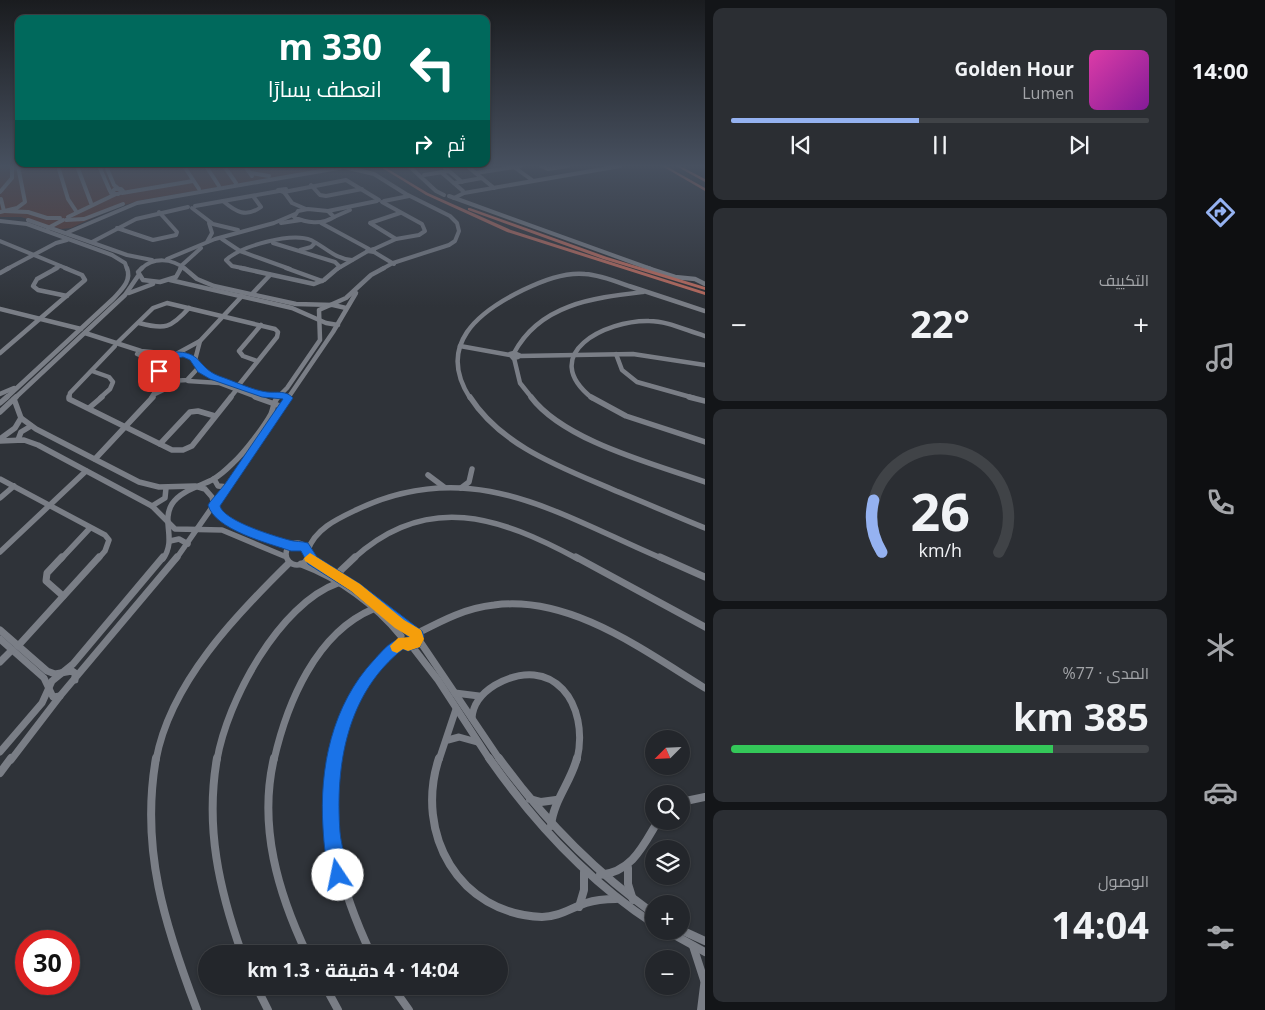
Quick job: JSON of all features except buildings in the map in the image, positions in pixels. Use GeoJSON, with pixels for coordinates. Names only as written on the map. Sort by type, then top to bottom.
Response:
{"type":"FeatureCollection","features":[{"type":"Feature","properties":{"kind":"main road"},"geometry":{"type":"LineString","coordinates":[[469,213],[563,250],[705,294]]}},
{"type":"Feature","properties":{"kind":"main road"},"geometry":{"type":"LineString","coordinates":[[481,213],[516,223],[605,258],[705,289]]}},
{"type":"Feature","properties":{"kind":"main road"},"geometry":{"type":"LineString","coordinates":[[482,219],[488,216]]}},
{"type":"Feature","properties":{"kind":"main road"},"geometry":{"type":"LineString","coordinates":[[563,250],[567,247],[566,243]]}},
{"type":"Feature","properties":{"kind":"street"},"geometry":{"type":"LineString","coordinates":[[32,213],[47,218],[82,220],[101,213]]}},
{"type":"Feature","properties":{"kind":"street"},"geometry":{"type":"LineString","coordinates":[[47,227],[72,213]]}},
{"type":"Feature","properties":{"kind":"street"},"geometry":{"type":"LineString","coordinates":[[64,218],[75,213]]}},
{"type":"Feature","properties":{"kind":"street"},"geometry":{"type":"LineString","coordinates":[[59,233],[78,230],[108,213]]}},
{"type":"Feature","properties":{"kind":"street"},"geometry":{"type":"LineString","coordinates":[[59,233],[72,230],[108,213]]}},
{"type":"Feature","properties":{"kind":"street"},"geometry":{"type":"LineString","coordinates":[[92,242],[136,219],[154,213]]}},
{"type":"Feature","properties":{"kind":"street"},"geometry":{"type":"LineString","coordinates":[[117,228],[153,241],[163,241],[176,235],[177,232],[159,213]]}},
{"type":"Feature","properties":{"kind":"street"},"geometry":{"type":"LineString","coordinates":[[198,213],[209,224],[212,233],[206,243]]}},
{"type":"Feature","properties":{"kind":"street"},"geometry":{"type":"LineString","coordinates":[[332,213],[337,230]]}},
{"type":"Feature","properties":{"kind":"street"},"geometry":{"type":"LineString","coordinates":[[166,260],[206,243],[277,222],[295,214],[295,218],[301,220],[327,222],[344,213]]}},
{"type":"Feature","properties":{"kind":"street"},"geometry":{"type":"LineString","coordinates":[[396,240],[370,223],[400,213]]}},
{"type":"Feature","properties":{"kind":"street"},"geometry":{"type":"LineString","coordinates":[[352,260],[340,259],[308,239],[293,237],[240,251],[227,258],[228,264],[311,284],[322,281],[340,267],[352,260],[368,250],[374,250],[396,240],[418,235],[425,231],[422,224],[400,213]]}},
{"type":"Feature","properties":{"kind":"street"},"geometry":{"type":"LineString","coordinates":[[0,752],[42,703],[49,686],[65,671],[155,569],[168,551],[170,541],[167,523],[168,512],[173,502],[182,494],[214,479],[235,462],[271,413],[272,403],[280,395],[320,340],[322,329],[318,318],[318,311],[326,305],[341,300],[371,275],[394,264],[444,249],[457,242],[461,236],[462,228],[454,218],[444,213]]}},
{"type":"Feature","properties":{"kind":"street"},"geometry":{"type":"LineString","coordinates":[[490,213],[507,220]]}},
{"type":"Feature","properties":{"kind":"street"},"geometry":{"type":"LineString","coordinates":[[0,219],[47,227],[69,239],[123,260],[129,270],[128,282],[122,290],[0,412]]}},
{"type":"Feature","properties":{"kind":"street"},"geometry":{"type":"LineString","coordinates":[[0,403],[125,295],[168,280],[179,274],[181,267],[198,249],[250,230],[301,220]]}},
{"type":"Feature","properties":{"kind":"street"},"geometry":{"type":"LineString","coordinates":[[317,222],[337,230],[368,250]]}},
{"type":"Feature","properties":{"kind":"street"},"geometry":{"type":"LineString","coordinates":[[516,223],[675,277],[695,279],[705,284]]}},
{"type":"Feature","properties":{"kind":"street"},"geometry":{"type":"LineString","coordinates":[[209,224],[225,229],[246,230]]}},
{"type":"Feature","properties":{"kind":"street"},"geometry":{"type":"LineString","coordinates":[[78,230],[78,237]]}},
{"type":"Feature","properties":{"kind":"street"},"geometry":{"type":"LineString","coordinates":[[0,271],[55,241],[59,233]]}},
{"type":"Feature","properties":{"kind":"street"},"geometry":{"type":"LineString","coordinates":[[66,233],[127,255],[176,262],[193,276],[211,285],[310,306],[326,305],[346,308]]}},
{"type":"Feature","properties":{"kind":"street"},"geometry":{"type":"LineString","coordinates":[[32,254],[69,239]]}},
{"type":"Feature","properties":{"kind":"street"},"geometry":{"type":"LineString","coordinates":[[222,239],[240,251],[322,281]]}},
{"type":"Feature","properties":{"kind":"street"},"geometry":{"type":"LineString","coordinates":[[291,248],[295,241],[308,239]]}},
{"type":"Feature","properties":{"kind":"street"},"geometry":{"type":"LineString","coordinates":[[0,353],[84,282],[85,278],[1,242]]}},
{"type":"Feature","properties":{"kind":"street"},"geometry":{"type":"LineString","coordinates":[[271,242],[335,262],[340,267]]}},
{"type":"Feature","properties":{"kind":"street"},"geometry":{"type":"LineString","coordinates":[[298,250],[309,248],[315,243]]}},
{"type":"Feature","properties":{"kind":"street"},"geometry":{"type":"LineString","coordinates":[[374,250],[394,264]]}},
{"type":"Feature","properties":{"kind":"street"},"geometry":{"type":"LineString","coordinates":[[127,255],[145,280],[160,282]]}},
{"type":"Feature","properties":{"kind":"street"},"geometry":{"type":"LineString","coordinates":[[125,295],[137,269],[144,264],[159,260]]}},
{"type":"Feature","properties":{"kind":"street"},"geometry":{"type":"LineString","coordinates":[[0,773],[60,696],[188,544],[214,505],[229,487],[338,325],[350,302],[364,285],[394,264]]}},
{"type":"Feature","properties":{"kind":"street"},"geometry":{"type":"LineString","coordinates":[[60,266],[37,279],[33,286],[38,290],[68,296]]}},
{"type":"Feature","properties":{"kind":"street"},"geometry":{"type":"LineString","coordinates":[[705,310],[618,282],[590,274],[578,273],[532,287],[481,315],[468,329],[460,346],[459,370],[465,390],[483,414],[508,436],[532,452],[562,468],[705,528]]}},
{"type":"Feature","properties":{"kind":"street"},"geometry":{"type":"LineString","coordinates":[[252,294],[270,275]]}},
{"type":"Feature","properties":{"kind":"street"},"geometry":{"type":"LineString","coordinates":[[184,283],[186,278],[193,276]]}},
{"type":"Feature","properties":{"kind":"street"},"geometry":{"type":"LineString","coordinates":[[168,280],[305,312],[326,323],[338,325]]}},
{"type":"Feature","properties":{"kind":"street"},"geometry":{"type":"LineString","coordinates":[[618,282],[628,294]]}},
{"type":"Feature","properties":{"kind":"street"},"geometry":{"type":"LineString","coordinates":[[646,292],[591,300],[550,316],[524,335],[514,356],[516,375],[527,395],[540,409],[567,428],[606,445],[705,482]]}},
{"type":"Feature","properties":{"kind":"street"},"geometry":{"type":"LineString","coordinates":[[95,459],[155,394],[160,384],[159,368],[164,358],[200,341],[242,296]]}},
{"type":"Feature","properties":{"kind":"street"},"geometry":{"type":"LineString","coordinates":[[341,300],[350,302]]}},
{"type":"Feature","properties":{"kind":"street"},"geometry":{"type":"LineString","coordinates":[[163,304],[188,308],[275,329],[278,334],[188,448],[178,450],[160,444],[68,397],[116,345],[154,308],[163,304]]}},
{"type":"Feature","properties":{"kind":"street"},"geometry":{"type":"LineString","coordinates":[[305,312],[311,309],[310,306]]}},
{"type":"Feature","properties":{"kind":"street"},"geometry":{"type":"LineString","coordinates":[[139,322],[157,328],[168,328],[174,325],[188,308]]}},
{"type":"Feature","properties":{"kind":"street"},"geometry":{"type":"LineString","coordinates":[[0,309],[82,332],[148,358],[159,368]]}},
{"type":"Feature","properties":{"kind":"street"},"geometry":{"type":"LineString","coordinates":[[0,314],[39,321]]}},
{"type":"Feature","properties":{"kind":"street"},"geometry":{"type":"LineString","coordinates":[[705,336],[658,322],[645,321],[605,330],[585,341],[571,357],[571,371],[577,384],[600,403],[633,418],[705,442]]}},
{"type":"Feature","properties":{"kind":"street"},"geometry":{"type":"LineString","coordinates":[[257,361],[242,355],[239,350],[261,325]]}},
{"type":"Feature","properties":{"kind":"street"},"geometry":{"type":"LineString","coordinates":[[322,329],[328,329],[333,332]]}},
{"type":"Feature","properties":{"kind":"street"},"geometry":{"type":"LineString","coordinates":[[195,360],[200,341]]}},
{"type":"Feature","properties":{"kind":"street"},"geometry":{"type":"LineString","coordinates":[[0,345],[7,347]]}},
{"type":"Feature","properties":{"kind":"street"},"geometry":{"type":"LineString","coordinates":[[116,345],[141,351],[188,355],[195,360],[199,367],[213,377],[282,406]]}},
{"type":"Feature","properties":{"kind":"street"},"geometry":{"type":"LineString","coordinates":[[460,346],[514,356],[571,357],[616,354],[667,358],[705,365]]}},
{"type":"Feature","properties":{"kind":"street"},"geometry":{"type":"LineString","coordinates":[[577,348],[587,355]]}},
{"type":"Feature","properties":{"kind":"street"},"geometry":{"type":"LineString","coordinates":[[616,354],[622,370],[637,382],[705,401]]}},
{"type":"Feature","properties":{"kind":"street"},"geometry":{"type":"LineString","coordinates":[[155,394],[184,382],[194,375],[199,367]]}},
{"type":"Feature","properties":{"kind":"street"},"geometry":{"type":"LineString","coordinates":[[89,408],[110,390],[113,382],[109,377],[92,371]]}},
{"type":"Feature","properties":{"kind":"street"},"geometry":{"type":"LineString","coordinates":[[160,374],[169,380],[215,382],[268,396],[280,395],[288,398]]}},
{"type":"Feature","properties":{"kind":"street"},"geometry":{"type":"LineString","coordinates":[[0,394],[20,385]]}},
{"type":"Feature","properties":{"kind":"street"},"geometry":{"type":"LineString","coordinates":[[14,399],[21,418],[31,426],[139,482],[166,488],[198,487],[209,493],[218,515],[228,522],[291,546],[302,545],[308,553],[353,590],[401,639],[411,645],[455,693],[531,813],[570,853],[645,908]]}},
{"type":"Feature","properties":{"kind":"street"},"geometry":{"type":"LineString","coordinates":[[160,444],[190,412],[198,411],[215,416]]}},
{"type":"Feature","properties":{"kind":"street"},"geometry":{"type":"LineString","coordinates":[[0,440],[15,428],[21,418]]}},
{"type":"Feature","properties":{"kind":"street"},"geometry":{"type":"LineString","coordinates":[[18,440],[22,432],[31,426]]}},
{"type":"Feature","properties":{"kind":"street"},"geometry":{"type":"LineString","coordinates":[[0,440],[18,440],[38,445],[152,506],[167,523],[179,530],[222,530],[300,564],[353,590],[414,634],[478,743],[530,799],[552,826],[584,872],[616,898],[645,918]]}},
{"type":"Feature","properties":{"kind":"street"},"geometry":{"type":"LineString","coordinates":[[461,488],[471,478],[472,469]]}},
{"type":"Feature","properties":{"kind":"street"},"geometry":{"type":"LineString","coordinates":[[1,550],[86,471]]}},
{"type":"Feature","properties":{"kind":"street"},"geometry":{"type":"LineString","coordinates":[[428,474],[446,488]]}},
{"type":"Feature","properties":{"kind":"street"},"geometry":{"type":"LineString","coordinates":[[0,479],[108,537],[110,544],[64,596],[0,662]]}},
{"type":"Feature","properties":{"kind":"street"},"geometry":{"type":"LineString","coordinates":[[214,479],[218,486],[229,487]]}},
{"type":"Feature","properties":{"kind":"street"},"geometry":{"type":"LineString","coordinates":[[0,498],[14,486]]}},
{"type":"Feature","properties":{"kind":"street"},"geometry":{"type":"LineString","coordinates":[[152,506],[165,498],[166,488]]}},
{"type":"Feature","properties":{"kind":"street"},"geometry":{"type":"LineString","coordinates":[[300,564],[308,553],[311,542],[320,533],[361,507],[409,491],[461,488],[495,491],[539,503],[705,577]]}},
{"type":"Feature","properties":{"kind":"street"},"geometry":{"type":"LineString","coordinates":[[336,575],[372,543],[397,528],[438,517],[481,518],[509,525],[536,536],[705,627]]}},
{"type":"Feature","properties":{"kind":"street"},"geometry":{"type":"LineString","coordinates":[[64,596],[46,581],[47,573],[90,528]]}},
{"type":"Feature","properties":{"kind":"street"},"geometry":{"type":"LineString","coordinates":[[170,541],[179,539],[188,544]]}},
{"type":"Feature","properties":{"kind":"street"},"geometry":{"type":"LineString","coordinates":[[287,559],[285,551],[291,546]]}},
{"type":"Feature","properties":{"kind":"street"},"geometry":{"type":"LineString","coordinates":[[197,1010],[170,929],[156,871],[150,823],[153,771],[168,724],[205,657],[248,602],[287,559]]}},
{"type":"Feature","properties":{"kind":"street"},"geometry":{"type":"LineString","coordinates":[[239,945],[221,890],[213,846],[212,796],[217,748],[233,703],[256,661],[283,627],[324,587],[329,578]]}},
{"type":"Feature","properties":{"kind":"street"},"geometry":{"type":"LineString","coordinates":[[324,587],[338,583]]}},
{"type":"Feature","properties":{"kind":"street"},"geometry":{"type":"LineString","coordinates":[[357,617],[365,602]]}},
{"type":"Feature","properties":{"kind":"street"},"geometry":{"type":"LineString","coordinates":[[367,945],[348,905],[338,875],[330,825],[330,785],[340,731],[353,700],[379,662],[401,639],[403,632],[414,634],[439,620],[477,608],[512,605],[546,607],[593,622],[705,688]]}},
{"type":"Feature","properties":{"kind":"street"},"geometry":{"type":"LineString","coordinates":[[302,945],[289,919],[276,881],[269,839],[269,780],[282,725],[300,684],[327,645],[357,617],[373,609]]}},
{"type":"Feature","properties":{"kind":"street"},"geometry":{"type":"LineString","coordinates":[[0,630],[44,678],[53,697],[60,696]]}},
{"type":"Feature","properties":{"kind":"street"},"geometry":{"type":"LineString","coordinates":[[411,645],[415,643],[414,634]]}},
{"type":"Feature","properties":{"kind":"street"},"geometry":{"type":"LineString","coordinates":[[0,639],[49,672],[74,672],[74,680]]}},
{"type":"Feature","properties":{"kind":"street"},"geometry":{"type":"LineString","coordinates":[[455,693],[478,696],[507,680],[530,674],[552,680],[569,697],[579,718],[579,752],[572,775],[556,800],[552,826]]}},
{"type":"Feature","properties":{"kind":"street"},"geometry":{"type":"LineString","coordinates":[[472,719],[472,710],[478,696]]}},
{"type":"Feature","properties":{"kind":"street"},"geometry":{"type":"LineString","coordinates":[[456,708],[448,740],[438,763],[432,802],[437,841],[453,873],[478,899],[510,914],[549,917],[595,901],[616,898]]}},
{"type":"Feature","properties":{"kind":"street"},"geometry":{"type":"LineString","coordinates":[[448,740],[459,737],[478,743]]}},
{"type":"Feature","properties":{"kind":"street"},"geometry":{"type":"LineString","coordinates":[[690,800],[705,797]]}},
{"type":"Feature","properties":{"kind":"street"},"geometry":{"type":"LineString","coordinates":[[530,799],[541,802],[556,800]]}},
{"type":"Feature","properties":{"kind":"street"},"geometry":{"type":"LineString","coordinates":[[633,900],[628,884],[628,868],[652,830]]}},
{"type":"Feature","properties":{"kind":"street"},"geometry":{"type":"LineString","coordinates":[[600,875],[614,874],[628,868]]}},
{"type":"Feature","properties":{"kind":"street"},"geometry":{"type":"LineString","coordinates":[[579,907],[584,890],[584,872]]}},
{"type":"Feature","properties":{"kind":"street"},"geometry":{"type":"LineString","coordinates":[[690,934],[705,941]]}},
{"type":"Feature","properties":{"kind":"street"},"geometry":{"type":"LineString","coordinates":[[683,940],[705,952]]}},
{"type":"Feature","properties":{"kind":"street"},"geometry":{"type":"LineString","coordinates":[[693,946],[705,979],[701,1010]]}},
{"type":"Feature","properties":{"kind":"street"},"geometry":{"type":"LineString","coordinates":[[260,995],[268,1010]]}},
{"type":"Feature","properties":{"kind":"street"},"geometry":{"type":"LineString","coordinates":[[330,995],[338,1010]]}},
{"type":"Feature","properties":{"kind":"street"},"geometry":{"type":"LineString","coordinates":[[398,995],[409,1010]]}},
{"type":"Feature","properties":{"kind":"shaded area"},"geometry":{"type":"Polygon","coordinates":[[[0,213],[103,213],[71,228],[61,229],[21,217],[0,217],[0,213]]]}},
{"type":"Feature","properties":{"kind":"slow traffic"},"geometry":{"type":"LineString","coordinates":[[310,558],[356,588],[399,624],[416,634],[417,639],[415,643],[408,645],[402,642],[397,646]]}},
{"type":"Feature","properties":{"kind":"route"},"geometry":{"type":"LineString","coordinates":[[159,371],[164,358],[173,354],[184,354],[194,358],[201,370],[213,377],[266,395],[283,395],[288,398],[229,487],[214,505],[216,512],[228,522],[291,546],[296,544],[304,546],[312,560],[356,588],[399,624],[413,631],[417,636],[415,643],[408,645],[402,642],[379,662],[353,700],[340,731],[330,785],[330,825],[338,875]]}}]}
